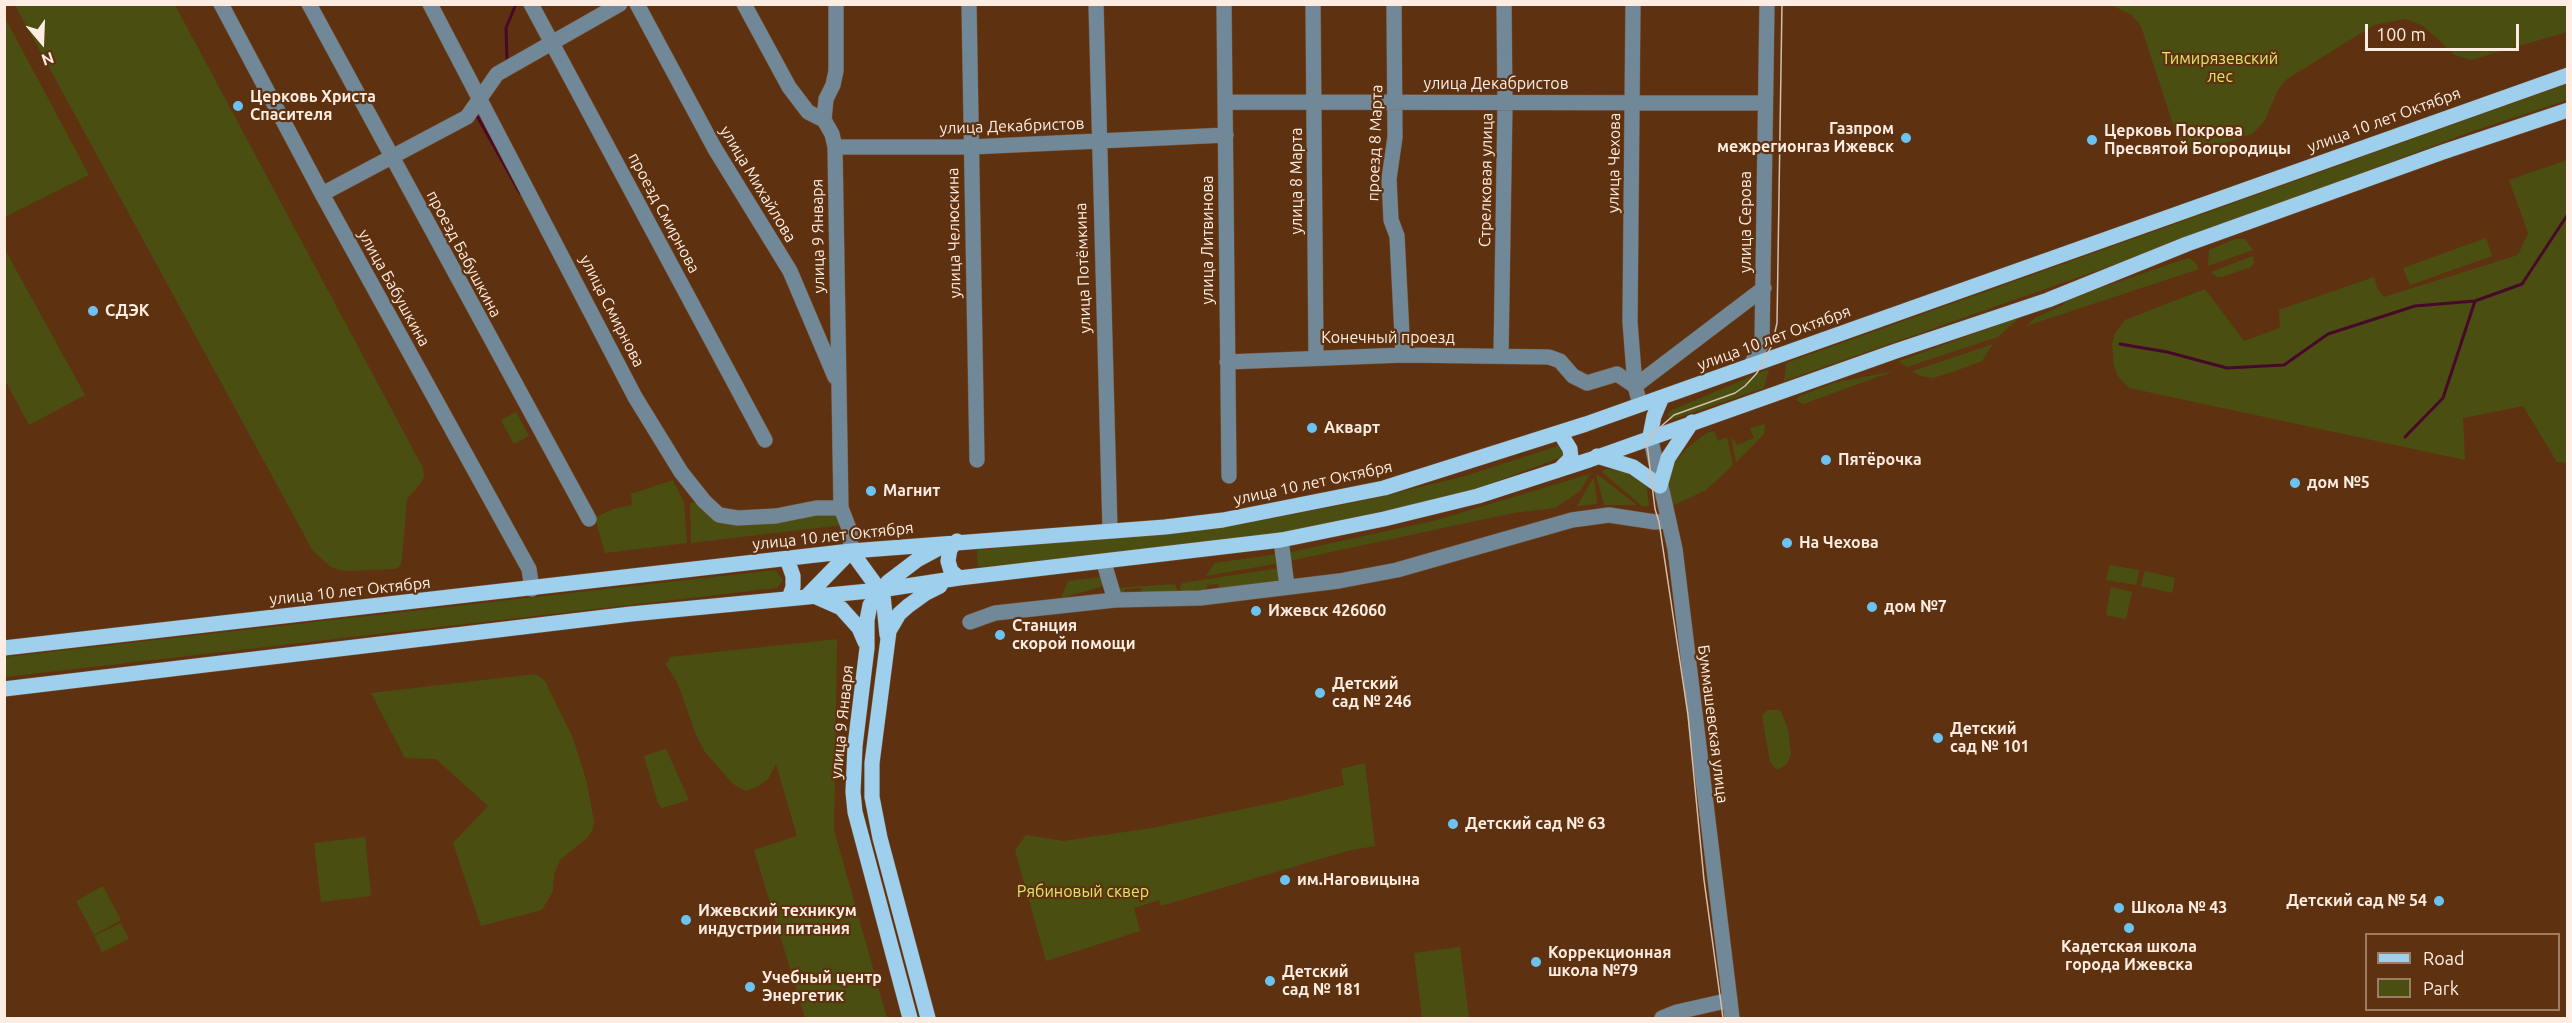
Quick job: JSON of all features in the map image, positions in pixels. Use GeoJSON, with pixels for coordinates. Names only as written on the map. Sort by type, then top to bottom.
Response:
{"type":"FeatureCollection","features":[{"type":"Feature","properties":{"kind":"main road","name":"улица 10 лет Октября"},"geometry":{"type":"LineString","coordinates":[[4,648],[851,551],[1223,520],[1384,489],[1560,433],[2568,75]]}},
{"type":"Feature","properties":{"kind":"main road"},"geometry":{"type":"LineString","coordinates":[[4,689],[631,614],[880,590],[959,578],[1104,563],[1281,540],[1384,519],[1478,496],[1597,456],[2048,300],[2187,244],[2443,152],[2568,110]]}},
{"type":"Feature","properties":{"kind":"main road"},"geometry":{"type":"LineString","coordinates":[[1650,436],[1654,416],[1662,397]]}},
{"type":"Feature","properties":{"kind":"main road"},"geometry":{"type":"LineString","coordinates":[[1597,456],[1633,467],[1660,486],[1668,458],[1692,422]]}},
{"type":"Feature","properties":{"kind":"main road"},"geometry":{"type":"LineString","coordinates":[[1560,433],[1570,449],[1571,458],[1561,468]]}},
{"type":"Feature","properties":{"kind":"main road"},"geometry":{"type":"LineString","coordinates":[[957,541],[950,549],[948,561],[951,571],[959,578]]}},
{"type":"Feature","properties":{"kind":"main road","name":"улица 9 Января"},"geometry":{"type":"LineString","coordinates":[[910,1018],[855,812],[853,792],[855,746],[867,648],[868,612],[880,590],[917,560],[957,541]]}},
{"type":"Feature","properties":{"kind":"main road"},"geometry":{"type":"LineString","coordinates":[[807,596],[851,551],[885,600],[888,638]]}},
{"type":"Feature","properties":{"kind":"main road"},"geometry":{"type":"LineString","coordinates":[[787,559],[793,576],[793,587],[789,598]]}},
{"type":"Feature","properties":{"kind":"main road","name":"улица 9 Января"},"geometry":{"type":"LineString","coordinates":[[928,1018],[907,946],[872,797],[872,763],[888,638],[892,625],[908,606],[926,593],[959,578]]}},
{"type":"Feature","properties":{"kind":"main road"},"geometry":{"type":"LineString","coordinates":[[807,596],[824,599],[842,608],[859,628],[867,648]]}},
{"type":"Feature","properties":{"kind":"street","name":"улица Бабушкина"},"geometry":{"type":"LineString","coordinates":[[221,4],[322,194],[530,569],[532,589]]}},
{"type":"Feature","properties":{"kind":"street","name":"проезд Бабушкина"},"geometry":{"type":"LineString","coordinates":[[309,4],[589,519]]}},
{"type":"Feature","properties":{"kind":"street","name":"улица Смирнова"},"geometry":{"type":"LineString","coordinates":[[430,4],[635,397],[681,472],[704,501],[719,515],[738,518],[776,516],[816,508],[841,508]]}},
{"type":"Feature","properties":{"kind":"street","name":"проезд Смирнова"},"geometry":{"type":"LineString","coordinates":[[531,4],[765,440]]}},
{"type":"Feature","properties":{"kind":"street"},"geometry":{"type":"LineString","coordinates":[[322,194],[391,155],[467,117],[497,74],[620,4]]}},
{"type":"Feature","properties":{"kind":"street","name":"улица Михайлова"},"geometry":{"type":"LineString","coordinates":[[637,4],[715,149],[790,271],[839,387]]}},
{"type":"Feature","properties":{"kind":"street"},"geometry":{"type":"LineString","coordinates":[[744,4],[789,87],[808,112],[824,120],[826,99],[833,85],[836,71],[836,4]]}},
{"type":"Feature","properties":{"kind":"street","name":"улица Челюскина"},"geometry":{"type":"LineString","coordinates":[[969,4],[976,460]]}},
{"type":"Feature","properties":{"kind":"street","name":"улица Потёмкина"},"geometry":{"type":"LineString","coordinates":[[1095,4],[1097,140],[1110,530]]}},
{"type":"Feature","properties":{"kind":"street","name":"улица Литвинова"},"geometry":{"type":"LineString","coordinates":[[1224,4],[1229,476]]}},
{"type":"Feature","properties":{"kind":"street","name":"улица 8 Марта"},"geometry":{"type":"LineString","coordinates":[[1313,4],[1316,357]]}},
{"type":"Feature","properties":{"kind":"street","name":"проезд 8 Марта"},"geometry":{"type":"LineString","coordinates":[[1394,4],[1395,137],[1389,179],[1391,220],[1396,237],[1403,354]]}},
{"type":"Feature","properties":{"kind":"street","name":"Стрелковая улица"},"geometry":{"type":"LineString","coordinates":[[1501,356],[1505,104],[1504,4]]}},
{"type":"Feature","properties":{"kind":"street","name":"улица Чехова"},"geometry":{"type":"LineString","coordinates":[[1633,4],[1630,322],[1635,386],[1640,404]]}},
{"type":"Feature","properties":{"kind":"street","name":"улица Серова"},"geometry":{"type":"LineString","coordinates":[[1751,365],[1762,343],[1767,4]]}},
{"type":"Feature","properties":{"kind":"street","name":"улица Декабристов"},"geometry":{"type":"LineString","coordinates":[[1226,102],[1766,103]]}},
{"type":"Feature","properties":{"kind":"street","name":"улица 9 Января"},"geometry":{"type":"LineString","coordinates":[[824,120],[832,134],[835,147],[841,508],[850,531],[851,551]]}},
{"type":"Feature","properties":{"kind":"street","name":"улица Декабристов"},"geometry":{"type":"LineString","coordinates":[[835,147],[971,147],[1226,135]]}},
{"type":"Feature","properties":{"kind":"street"},"geometry":{"type":"LineString","coordinates":[[1635,386],[1764,288]]}},
{"type":"Feature","properties":{"kind":"street","name":"Конечный проезд"},"geometry":{"type":"LineString","coordinates":[[1227,362],[1403,354],[1549,357],[1560,361],[1573,376],[1587,383],[1617,374],[1635,386]]}},
{"type":"Feature","properties":{"kind":"street","name":"Буммашевская улица"},"geometry":{"type":"LineString","coordinates":[[1650,436],[1676,549],[1732,1018]]}},
{"type":"Feature","properties":{"kind":"street"},"geometry":{"type":"LineString","coordinates":[[970,622],[995,613],[1115,600],[1200,598],[1339,581],[1397,570],[1572,520],[1609,515],[1654,522],[1668,521]]}},
{"type":"Feature","properties":{"kind":"street"},"geometry":{"type":"LineString","coordinates":[[1281,540],[1287,586]]}},
{"type":"Feature","properties":{"kind":"street"},"geometry":{"type":"LineString","coordinates":[[1104,563],[1115,600]]}},
{"type":"Feature","properties":{"kind":"street"},"geometry":{"type":"LineString","coordinates":[[1662,1018],[1677,1012],[1730,1000]]}},
{"type":"Feature","properties":{"kind":"green space"},"geometry":{"type":"Polygon","coordinates":[[[15,5],[175,5],[423,468],[424,477],[407,499],[400,566],[395,569],[344,571],[331,567],[313,551],[15,5]]]}},
{"type":"Feature","properties":{"kind":"green space","name":"Тимирязевский лес"},"geometry":{"type":"Polygon","coordinates":[[[2111,5],[2567,5],[2567,32],[2471,60],[2455,55],[2422,25],[2405,19],[2374,25],[2287,79],[2278,90],[2264,122],[2252,134],[2205,150],[2189,148],[2178,140],[2141,26],[2132,15],[2111,5]]]}},
{"type":"Feature","properties":{"kind":"green space"},"geometry":{"type":"Polygon","coordinates":[[[5,18],[89,175],[4,217],[5,18]]]}},
{"type":"Feature","properties":{"kind":"green space"},"geometry":{"type":"Polygon","coordinates":[[[2567,84],[2567,100],[2476,130],[2133,258],[1784,381],[1786,363],[2567,84]]]}},
{"type":"Feature","properties":{"kind":"green space"},"geometry":{"type":"Polygon","coordinates":[[[2567,160],[2567,463],[2557,462],[2523,406],[2463,418],[2465,460],[2129,388],[2118,376],[2114,366],[2112,344],[2115,333],[2125,320],[2205,289],[2244,341],[2280,328],[2279,310],[2374,277],[2378,290],[2384,297],[2518,255],[2528,233],[2509,180],[2567,160]]]}},
{"type":"Feature","properties":{"kind":"green space"},"geometry":{"type":"Polygon","coordinates":[[[2486,238],[2492,256],[2410,285],[2403,268],[2486,238]]]}},
{"type":"Feature","properties":{"kind":"green space"},"geometry":{"type":"Polygon","coordinates":[[[2235,239],[2245,239],[2253,250],[2208,266],[2209,250],[2235,239]]]}},
{"type":"Feature","properties":{"kind":"green space"},"geometry":{"type":"Polygon","coordinates":[[[4,248],[85,395],[29,425],[5,380],[4,248]]]}},
{"type":"Feature","properties":{"kind":"green space"},"geometry":{"type":"Polygon","coordinates":[[[2253,256],[2254,262],[2251,267],[2222,277],[2217,277],[2211,272],[2253,256]]]}},
{"type":"Feature","properties":{"kind":"green space"},"geometry":{"type":"Polygon","coordinates":[[[2188,258],[2194,261],[2199,269],[2026,326],[2035,318],[2061,306],[2071,298],[2188,258]]]}},
{"type":"Feature","properties":{"kind":"green space"},"geometry":{"type":"Polygon","coordinates":[[[2020,317],[1998,337],[1907,367],[1899,361],[2020,317]]]}},
{"type":"Feature","properties":{"kind":"green space"},"geometry":{"type":"Polygon","coordinates":[[[1993,344],[1982,361],[1955,371],[1933,378],[1920,376],[1913,371],[1993,344]]]}},
{"type":"Feature","properties":{"kind":"green space"},"geometry":{"type":"Polygon","coordinates":[[[1769,369],[1764,388],[1671,420],[1668,417],[1668,413],[1672,410],[1769,369]]]}},
{"type":"Feature","properties":{"kind":"green space"},"geometry":{"type":"Polygon","coordinates":[[[1894,371],[1803,404],[1796,400],[1800,396],[1834,383],[1894,371]]]}},
{"type":"Feature","properties":{"kind":"green space"},"geometry":{"type":"Polygon","coordinates":[[[516,412],[529,436],[514,444],[501,420],[516,412]]]}},
{"type":"Feature","properties":{"kind":"green space"},"geometry":{"type":"Polygon","coordinates":[[[1765,424],[1764,434],[1736,462],[1731,436],[1737,445],[1754,438],[1750,428],[1765,424]]]}},
{"type":"Feature","properties":{"kind":"green space"},"geometry":{"type":"Polygon","coordinates":[[[1714,431],[1718,441],[1727,437],[1733,465],[1706,490],[1672,506],[1669,480],[1673,465],[1687,448],[1707,433],[1714,431]]]}},
{"type":"Feature","properties":{"kind":"green space"},"geometry":{"type":"Polygon","coordinates":[[[1561,445],[1564,456],[1474,490],[1363,518],[1231,541],[978,567],[977,550],[1232,526],[1367,500],[1465,476],[1561,445]]]}},
{"type":"Feature","properties":{"kind":"green space"},"geometry":{"type":"Polygon","coordinates":[[[1605,469],[1623,469],[1646,480],[1649,506],[1642,506],[1602,472],[1605,469]]]}},
{"type":"Feature","properties":{"kind":"green space"},"geometry":{"type":"Polygon","coordinates":[[[1590,474],[1580,491],[1555,508],[1513,513],[1289,561],[1291,552],[1437,520],[1590,474]]]}},
{"type":"Feature","properties":{"kind":"green space"},"geometry":{"type":"Polygon","coordinates":[[[1596,475],[1598,475],[1637,505],[1604,505],[1596,475]]]}},
{"type":"Feature","properties":{"kind":"green space"},"geometry":{"type":"Polygon","coordinates":[[[1594,477],[1597,504],[1577,506],[1594,477]]]}},
{"type":"Feature","properties":{"kind":"green space"},"geometry":{"type":"Polygon","coordinates":[[[673,480],[684,503],[687,543],[605,553],[595,518],[613,509],[632,505],[631,494],[673,480]]]}},
{"type":"Feature","properties":{"kind":"green space"},"geometry":{"type":"Polygon","coordinates":[[[694,502],[701,506],[772,519],[838,514],[842,525],[691,543],[690,503],[694,502]]]}},
{"type":"Feature","properties":{"kind":"green space"},"geometry":{"type":"Polygon","coordinates":[[[1277,554],[1280,563],[1206,576],[1215,563],[1277,554]]]}},
{"type":"Feature","properties":{"kind":"green space"},"geometry":{"type":"Polygon","coordinates":[[[2110,565],[2139,570],[2136,585],[2106,580],[2110,565]]]}},
{"type":"Feature","properties":{"kind":"green space"},"geometry":{"type":"Polygon","coordinates":[[[1280,568],[1282,583],[1219,589],[1218,584],[1207,585],[1206,590],[1181,591],[1180,587],[1182,583],[1280,568]]]}},
{"type":"Feature","properties":{"kind":"green space"},"geometry":{"type":"Polygon","coordinates":[[[775,570],[783,580],[777,588],[5,677],[5,657],[775,570]]]}},
{"type":"Feature","properties":{"kind":"green space"},"geometry":{"type":"Polygon","coordinates":[[[2145,571],[2175,578],[2172,593],[2141,586],[2145,571]]]}},
{"type":"Feature","properties":{"kind":"green space"},"geometry":{"type":"Polygon","coordinates":[[[1102,578],[1104,586],[1061,598],[1068,581],[1102,578]]]}},
{"type":"Feature","properties":{"kind":"green space"},"geometry":{"type":"Polygon","coordinates":[[[1175,584],[1178,592],[1141,593],[1141,588],[1125,589],[1124,593],[1116,588],[1175,584]]]}},
{"type":"Feature","properties":{"kind":"green space"},"geometry":{"type":"Polygon","coordinates":[[[2111,587],[2132,592],[2126,619],[2106,615],[2111,587]]]}},
{"type":"Feature","properties":{"kind":"green space"},"geometry":{"type":"Polygon","coordinates":[[[837,639],[834,830],[887,1018],[805,1018],[754,850],[797,836],[776,764],[768,779],[759,786],[746,791],[733,784],[705,752],[697,737],[677,682],[666,665],[670,657],[837,639]]]}},
{"type":"Feature","properties":{"kind":"green space"},"geometry":{"type":"Polygon","coordinates":[[[536,674],[545,681],[573,738],[587,783],[594,822],[588,837],[560,860],[554,874],[553,891],[542,910],[481,926],[453,843],[488,806],[436,759],[405,758],[371,693],[536,674]]]}},
{"type":"Feature","properties":{"kind":"green space"},"geometry":{"type":"Polygon","coordinates":[[[1767,710],[1780,710],[1788,729],[1791,754],[1787,764],[1777,770],[1770,762],[1762,716],[1767,710]]]}},
{"type":"Feature","properties":{"kind":"green space"},"geometry":{"type":"Polygon","coordinates":[[[666,749],[689,800],[662,808],[658,803],[644,756],[666,749]]]}},
{"type":"Feature","properties":{"kind":"green space","name":"Рябиновый сквер"},"geometry":{"type":"Polygon","coordinates":[[[1365,763],[1375,846],[1347,851],[1161,906],[1159,900],[1134,908],[1140,931],[1046,961],[1015,850],[1026,835],[1063,841],[1152,828],[1282,801],[1344,785],[1341,769],[1365,763]]]}},
{"type":"Feature","properties":{"kind":"green space"},"geometry":{"type":"Polygon","coordinates":[[[365,837],[371,896],[321,902],[314,843],[365,837]]]}},
{"type":"Feature","properties":{"kind":"green space"},"geometry":{"type":"Polygon","coordinates":[[[103,886],[121,920],[94,935],[76,901],[103,886]]]}},
{"type":"Feature","properties":{"kind":"green space"},"geometry":{"type":"Polygon","coordinates":[[[121,923],[129,939],[102,952],[94,936],[121,923]]]}},
{"type":"Feature","properties":{"kind":"green space"},"geometry":{"type":"Polygon","coordinates":[[[1460,947],[1469,1018],[1422,1018],[1414,953],[1460,947]]]}},
{"type":"Feature","properties":{"kind":"waterway"},"geometry":{"type":"LineString","coordinates":[[507,60],[506,28],[516,4]]}},
{"type":"Feature","properties":{"kind":"waterway"},"geometry":{"type":"LineString","coordinates":[[476,114],[520,193]]}},
{"type":"Feature","properties":{"kind":"waterway"},"geometry":{"type":"LineString","coordinates":[[2120,344],[2167,352],[2227,368],[2284,365],[2328,334],[2415,306],[2475,301],[2522,284],[2568,214]]}},
{"type":"Feature","properties":{"kind":"waterway"},"geometry":{"type":"LineString","coordinates":[[2405,437],[2443,398],[2475,301]]}},
{"type":"Feature","properties":{"kind":"tram line"},"geometry":{"type":"LineString","coordinates":[[1723,1018],[1704,880],[1688,715],[1659,522],[1655,509],[1647,444],[1650,436],[1674,415],[1735,393],[1745,386],[1757,373],[1772,345],[1777,323],[1782,4]]}},
{"type":"Feature","properties":{"kind":"place","name":"Церковь Христа Спасителя"},"geometry":{"type":"Point","coordinates":[238,106]}},
{"type":"Feature","properties":{"kind":"place","name":"Газпром межрегионгаз Ижевск"},"geometry":{"type":"Point","coordinates":[1906,138]}},
{"type":"Feature","properties":{"kind":"place","name":"Церковь Покрова Пресвятой Богородицы"},"geometry":{"type":"Point","coordinates":[2092,140]}},
{"type":"Feature","properties":{"kind":"place","name":"СДЭК"},"geometry":{"type":"Point","coordinates":[93,311]}},
{"type":"Feature","properties":{"kind":"place","name":"Акварт"},"geometry":{"type":"Point","coordinates":[1312,428]}},
{"type":"Feature","properties":{"kind":"place","name":"Пятёрочка"},"geometry":{"type":"Point","coordinates":[1826,460]}},
{"type":"Feature","properties":{"kind":"place","name":"дом №5"},"geometry":{"type":"Point","coordinates":[2295,483]}},
{"type":"Feature","properties":{"kind":"place","name":"Магнит"},"geometry":{"type":"Point","coordinates":[871,491]}},
{"type":"Feature","properties":{"kind":"place","name":"На Чехова"},"geometry":{"type":"Point","coordinates":[1787,543]}},
{"type":"Feature","properties":{"kind":"place","name":"дом №7"},"geometry":{"type":"Point","coordinates":[1872,607]}},
{"type":"Feature","properties":{"kind":"place","name":"Ижевск 426060"},"geometry":{"type":"Point","coordinates":[1256,611]}},
{"type":"Feature","properties":{"kind":"place","name":"Станция скорой помощи"},"geometry":{"type":"Point","coordinates":[1000,635]}},
{"type":"Feature","properties":{"kind":"place","name":"Детский сад № 246"},"geometry":{"type":"Point","coordinates":[1320,693]}},
{"type":"Feature","properties":{"kind":"place","name":"Детский сад № 101"},"geometry":{"type":"Point","coordinates":[1938,738]}},
{"type":"Feature","properties":{"kind":"place","name":"Детский сад № 63"},"geometry":{"type":"Point","coordinates":[1453,824]}},
{"type":"Feature","properties":{"kind":"place","name":"им.Наговицына"},"geometry":{"type":"Point","coordinates":[1285,880]}},
{"type":"Feature","properties":{"kind":"place","name":"Детский сад № 54"},"geometry":{"type":"Point","coordinates":[2439,901]}},
{"type":"Feature","properties":{"kind":"place","name":"Школа № 43"},"geometry":{"type":"Point","coordinates":[2119,908]}},
{"type":"Feature","properties":{"kind":"place","name":"Ижевский техникум индустрии питания"},"geometry":{"type":"Point","coordinates":[686,920]}},
{"type":"Feature","properties":{"kind":"place","name":"Кадетская школа города Ижевска"},"geometry":{"type":"Point","coordinates":[2129,928]}},
{"type":"Feature","properties":{"kind":"place","name":"Коррекционная школа №79"},"geometry":{"type":"Point","coordinates":[1536,962]}},
{"type":"Feature","properties":{"kind":"place","name":"Детский сад № 181"},"geometry":{"type":"Point","coordinates":[1270,981]}},
{"type":"Feature","properties":{"kind":"place","name":"Учебный центр Энергетик"},"geometry":{"type":"Point","coordinates":[750,987]}}]}
